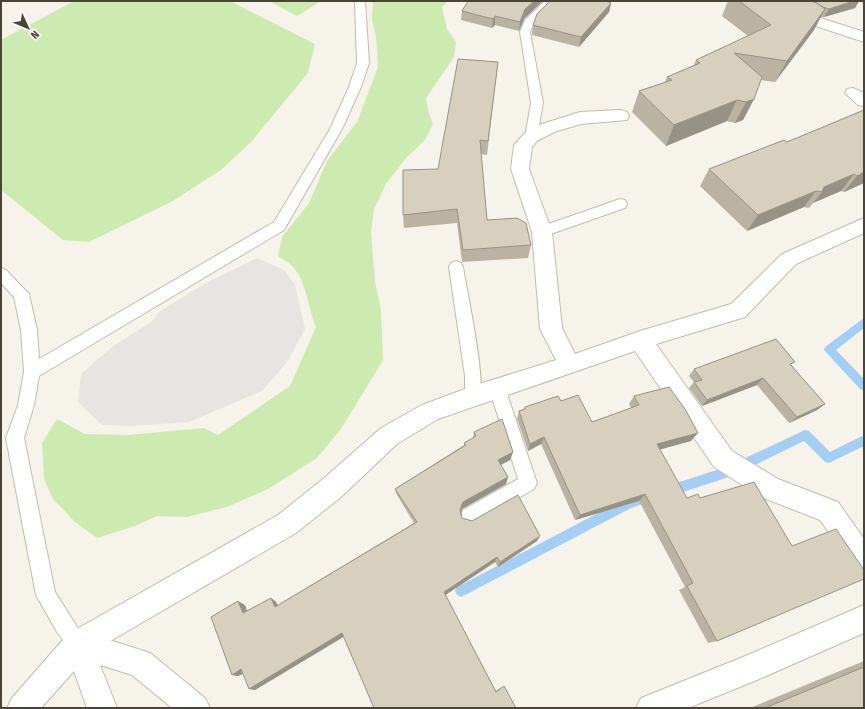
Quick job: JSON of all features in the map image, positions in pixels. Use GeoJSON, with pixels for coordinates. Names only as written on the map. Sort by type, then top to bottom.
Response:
{"type":"FeatureCollection","features":[{"type":"Feature","properties":{"kind":"street"},"geometry":{"type":"LineString","coordinates":[[754,1],[864,37]]}},
{"type":"Feature","properties":{"kind":"street"},"geometry":{"type":"LineString","coordinates":[[570,366],[551,330],[542,232],[520,169],[523,145],[531,137],[548,128],[580,118],[622,116]]}},
{"type":"Feature","properties":{"kind":"street"},"geometry":{"type":"LineString","coordinates":[[22,708],[78,644],[287,524],[332,488],[389,436],[430,412],[496,388],[570,366],[640,340],[738,311],[789,259],[864,225]]}},
{"type":"Feature","properties":{"kind":"street"},"geometry":{"type":"LineString","coordinates":[[640,340],[722,459],[770,488],[829,511],[864,561]]}},
{"type":"Feature","properties":{"kind":"street"},"geometry":{"type":"LineString","coordinates":[[651,708],[747,670],[864,619]]}},
{"type":"Feature","properties":{"kind":"street"},"geometry":{"type":"LineString","coordinates":[[78,644],[102,708]]}},
{"type":"Feature","properties":{"kind":"street"},"geometry":{"type":"LineString","coordinates":[[78,644],[140,663],[195,708]]}},
{"type":"Feature","properties":{"kind":"lane"},"geometry":{"type":"LineString","coordinates":[[32,372],[279,226],[336,129],[355,86],[362,63],[360,1]]}},
{"type":"Feature","properties":{"kind":"lane"},"geometry":{"type":"LineString","coordinates":[[531,137],[537,104],[525,32],[533,18],[551,1]]}},
{"type":"Feature","properties":{"kind":"lane"},"geometry":{"type":"LineString","coordinates":[[542,232],[620,204]]}},
{"type":"Feature","properties":{"kind":"lane"},"geometry":{"type":"LineString","coordinates":[[456,267],[473,376],[473,396]]}},
{"type":"Feature","properties":{"kind":"lane"},"geometry":{"type":"LineString","coordinates":[[1,274],[21,294],[29,330],[32,372],[26,405],[15,438],[46,595],[64,625],[78,644]]}},
{"type":"Feature","properties":{"kind":"lane"},"geometry":{"type":"LineString","coordinates":[[470,517],[528,483],[496,388]]}},
{"type":"Feature","properties":{"kind":"green space"},"geometry":{"type":"Polygon","coordinates":[[[74,1],[230,1],[315,44],[308,73],[251,142],[221,170],[171,202],[89,242],[63,240],[1,190],[1,40],[74,1]]]}},
{"type":"Feature","properties":{"kind":"green space"},"geometry":{"type":"Polygon","coordinates":[[[269,1],[321,1],[297,16],[269,1]]]}},
{"type":"Feature","properties":{"kind":"green space"},"geometry":{"type":"Polygon","coordinates":[[[373,1],[448,1],[442,7],[447,29],[456,42],[454,57],[426,98],[428,111],[433,124],[425,140],[406,158],[386,184],[374,209],[371,232],[375,282],[381,310],[383,360],[341,429],[317,458],[268,489],[227,507],[187,517],[157,516],[135,526],[97,538],[75,522],[53,499],[44,479],[42,443],[57,419],[85,434],[128,435],[204,428],[218,435],[290,386],[316,327],[298,273],[290,264],[278,256],[282,237],[309,203],[327,161],[357,122],[378,67],[376,37],[372,20],[373,1]]]}},
{"type":"Feature","properties":{"kind":"shaded area"},"geometry":{"type":"Polygon","coordinates":[[[257,258],[284,270],[295,285],[305,329],[287,362],[262,391],[189,422],[132,426],[102,425],[78,402],[81,374],[112,347],[151,322],[160,311],[204,284],[257,258]]]}},
{"type":"Feature","properties":{"kind":"building"},"geometry":{"type":"Polygon","coordinates":[[[468,1],[534,1],[525,9],[520,22],[495,16],[493,19],[462,11],[468,1]]]}},
{"type":"Feature","properties":{"kind":"building"},"geometry":{"type":"Polygon","coordinates":[[[550,1],[606,1],[611,3],[581,37],[533,25],[537,14],[550,1]]]}},
{"type":"Feature","properties":{"kind":"building"},"geometry":{"type":"Polygon","coordinates":[[[739,1],[811,1],[817,3],[825,9],[787,61],[734,53],[762,77],[754,99],[746,102],[737,100],[674,125],[639,91],[672,80],[667,77],[700,63],[696,60],[771,25],[739,1]]]}},
{"type":"Feature","properties":{"kind":"building"},"geometry":{"type":"Polygon","coordinates":[[[811,1],[854,1],[829,9],[811,1]]]}},
{"type":"Feature","properties":{"kind":"building"},"geometry":{"type":"Polygon","coordinates":[[[458,59],[498,62],[488,141],[480,140],[487,220],[517,218],[526,223],[531,245],[463,250],[457,209],[403,215],[403,170],[438,169],[458,59]]]}},
{"type":"Feature","properties":{"kind":"building"},"geometry":{"type":"Polygon","coordinates":[[[864,110],[864,172],[857,176],[854,174],[824,187],[822,192],[816,191],[758,215],[709,169],[784,140],[787,142],[864,110]]]}},
{"type":"Feature","properties":{"kind":"building"},"geometry":{"type":"Polygon","coordinates":[[[776,339],[795,362],[790,364],[825,404],[797,417],[763,378],[707,400],[694,382],[702,380],[694,369],[776,339]]]}},
{"type":"Feature","properties":{"kind":"building"},"geometry":{"type":"Polygon","coordinates":[[[669,387],[685,409],[698,433],[657,444],[687,498],[698,494],[700,498],[754,482],[792,546],[836,529],[864,570],[864,579],[717,641],[687,586],[693,583],[645,494],[580,515],[544,437],[530,444],[519,411],[525,409],[525,407],[558,396],[561,401],[578,395],[592,422],[639,405],[634,396],[669,387]]]}},
{"type":"Feature","properties":{"kind":"building"},"geometry":{"type":"Polygon","coordinates":[[[502,419],[513,452],[498,460],[508,477],[463,502],[460,510],[462,518],[472,521],[518,495],[540,536],[500,562],[497,557],[444,592],[496,692],[504,686],[516,708],[374,708],[342,633],[249,689],[241,669],[232,675],[211,617],[238,601],[243,613],[271,598],[275,607],[417,522],[395,489],[466,445],[464,443],[476,436],[474,432],[502,419]]]}},
{"type":"Feature","properties":{"kind":"building"},"geometry":{"type":"Polygon","coordinates":[[[864,667],[864,708],[765,708],[864,667]]]}},
{"type":"Feature","properties":{"kind":"waterway"},"geometry":{"type":"LineString","coordinates":[[864,322],[829,350],[864,386]]}},
{"type":"Feature","properties":{"kind":"waterway"},"geometry":{"type":"LineString","coordinates":[[668,491],[728,472],[805,435],[829,458],[864,440]]}},
{"type":"Feature","properties":{"kind":"waterway"},"geometry":{"type":"LineString","coordinates":[[461,591],[629,503],[639,500]]}}]}
